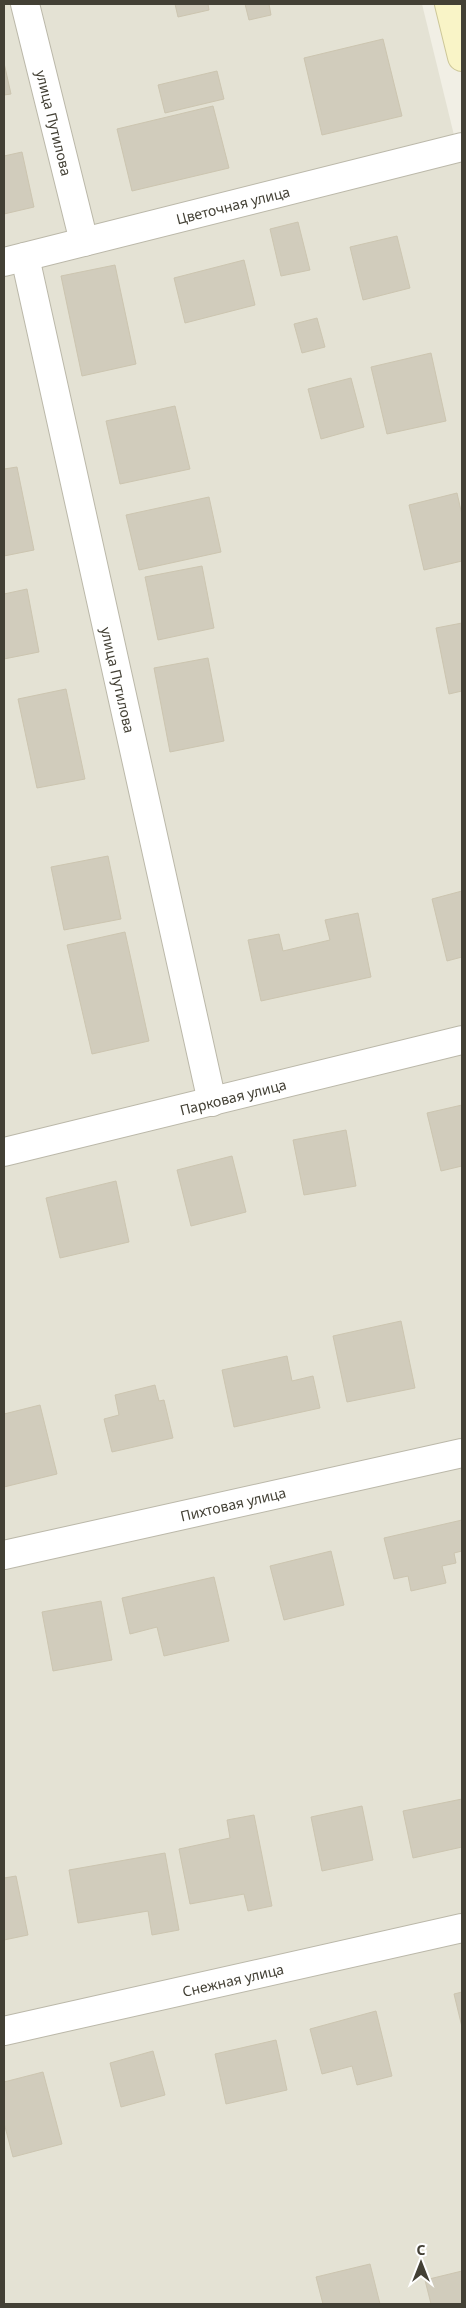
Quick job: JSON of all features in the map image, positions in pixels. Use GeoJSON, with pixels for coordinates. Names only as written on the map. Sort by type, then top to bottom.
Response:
{"type":"FeatureCollection","features":[{"type":"Feature","properties":{"kind":"street","name":"улица Путилова"},"geometry":{"type":"LineString","coordinates":[[25,4],[84,242]]}},
{"type":"Feature","properties":{"kind":"street"},"geometry":{"type":"LineString","coordinates":[[449,4],[462,57]]}},
{"type":"Feature","properties":{"kind":"street","name":"Цветочная улица"},"geometry":{"type":"LineString","coordinates":[[14,260],[462,147]]}},
{"type":"Feature","properties":{"kind":"street","name":"улица Путилова"},"geometry":{"type":"LineString","coordinates":[[14,260],[212,1102]]}},
{"type":"Feature","properties":{"kind":"street","name":"Парковая улица"},"geometry":{"type":"LineString","coordinates":[[4,1152],[462,1040]]}},
{"type":"Feature","properties":{"kind":"street","name":"Пихтовая улица"},"geometry":{"type":"LineString","coordinates":[[4,1555],[462,1453]]}},
{"type":"Feature","properties":{"kind":"street","name":"Снежная улица"},"geometry":{"type":"LineString","coordinates":[[4,2031],[462,1928]]}},
{"type":"Feature","properties":{"kind":"shaded area"},"geometry":{"type":"Polygon","coordinates":[[[4,4],[422,4],[462,168],[462,2304],[4,2304],[4,4]]]}},
{"type":"Feature","properties":{"kind":"building"},"geometry":{"type":"Polygon","coordinates":[[[175,4],[208,4],[209,10],[178,17],[175,4]]]}},
{"type":"Feature","properties":{"kind":"building"},"geometry":{"type":"Polygon","coordinates":[[[245,4],[269,4],[271,15],[249,20],[245,4]]]}},
{"type":"Feature","properties":{"kind":"building"},"geometry":{"type":"Polygon","coordinates":[[[383,39],[402,116],[322,135],[304,58],[383,39]]]}},
{"type":"Feature","properties":{"kind":"building"},"geometry":{"type":"Polygon","coordinates":[[[4,63],[11,94],[4,95],[4,63]]]}},
{"type":"Feature","properties":{"kind":"building"},"geometry":{"type":"Polygon","coordinates":[[[217,71],[224,99],[165,113],[158,85],[217,71]]]}},
{"type":"Feature","properties":{"kind":"building"},"geometry":{"type":"Polygon","coordinates":[[[213,106],[229,168],[132,191],[117,129],[213,106]]]}},
{"type":"Feature","properties":{"kind":"building"},"geometry":{"type":"Polygon","coordinates":[[[22,152],[34,207],[4,214],[4,156],[22,152]]]}},
{"type":"Feature","properties":{"kind":"building"},"geometry":{"type":"Polygon","coordinates":[[[298,222],[310,270],[281,276],[270,229],[298,222]]]}},
{"type":"Feature","properties":{"kind":"building"},"geometry":{"type":"Polygon","coordinates":[[[397,236],[410,288],[363,300],[350,247],[397,236]]]}},
{"type":"Feature","properties":{"kind":"building"},"geometry":{"type":"Polygon","coordinates":[[[244,260],[255,305],[185,323],[174,278],[244,260]]]}},
{"type":"Feature","properties":{"kind":"building"},"geometry":{"type":"Polygon","coordinates":[[[115,265],[136,364],[82,376],[61,276],[115,265]]]}},
{"type":"Feature","properties":{"kind":"building"},"geometry":{"type":"Polygon","coordinates":[[[317,318],[325,347],[302,353],[294,324],[317,318]]]}},
{"type":"Feature","properties":{"kind":"building"},"geometry":{"type":"Polygon","coordinates":[[[431,353],[446,421],[387,434],[371,367],[431,353]]]}},
{"type":"Feature","properties":{"kind":"building"},"geometry":{"type":"Polygon","coordinates":[[[351,378],[364,427],[321,439],[308,389],[351,378]]]}},
{"type":"Feature","properties":{"kind":"building"},"geometry":{"type":"Polygon","coordinates":[[[175,406],[190,469],[120,484],[106,421],[175,406]]]}},
{"type":"Feature","properties":{"kind":"building"},"geometry":{"type":"Polygon","coordinates":[[[17,467],[34,550],[4,556],[4,469],[17,467]]]}},
{"type":"Feature","properties":{"kind":"building"},"geometry":{"type":"Polygon","coordinates":[[[457,493],[462,515],[462,561],[424,570],[409,505],[457,493]]]}},
{"type":"Feature","properties":{"kind":"building"},"geometry":{"type":"Polygon","coordinates":[[[209,497],[221,552],[139,570],[126,515],[209,497]]]}},
{"type":"Feature","properties":{"kind":"building"},"geometry":{"type":"Polygon","coordinates":[[[202,566],[214,628],[158,640],[145,577],[202,566]]]}},
{"type":"Feature","properties":{"kind":"building"},"geometry":{"type":"Polygon","coordinates":[[[27,589],[39,652],[4,659],[4,594],[27,589]]]}},
{"type":"Feature","properties":{"kind":"building"},"geometry":{"type":"Polygon","coordinates":[[[462,623],[462,691],[449,694],[436,628],[462,623]]]}},
{"type":"Feature","properties":{"kind":"building"},"geometry":{"type":"Polygon","coordinates":[[[208,658],[224,741],[170,752],[154,668],[208,658]]]}},
{"type":"Feature","properties":{"kind":"building"},"geometry":{"type":"Polygon","coordinates":[[[66,689],[85,779],[37,788],[18,699],[66,689]]]}},
{"type":"Feature","properties":{"kind":"building"},"geometry":{"type":"Polygon","coordinates":[[[108,856],[121,919],[64,930],[51,867],[108,856]]]}},
{"type":"Feature","properties":{"kind":"building"},"geometry":{"type":"Polygon","coordinates":[[[462,891],[462,957],[447,961],[432,899],[462,891]]]}},
{"type":"Feature","properties":{"kind":"building"},"geometry":{"type":"Polygon","coordinates":[[[358,913],[371,977],[261,1001],[248,940],[279,934],[283,951],[330,940],[325,920],[358,913]]]}},
{"type":"Feature","properties":{"kind":"building"},"geometry":{"type":"Polygon","coordinates":[[[125,932],[149,1041],[92,1054],[67,945],[125,932]]]}},
{"type":"Feature","properties":{"kind":"building"},"geometry":{"type":"Polygon","coordinates":[[[462,1105],[462,1166],[441,1171],[427,1113],[462,1105]]]}},
{"type":"Feature","properties":{"kind":"building"},"geometry":{"type":"Polygon","coordinates":[[[346,1130],[356,1186],[304,1195],[293,1140],[346,1130]]]}},
{"type":"Feature","properties":{"kind":"building"},"geometry":{"type":"Polygon","coordinates":[[[232,1156],[246,1212],[191,1226],[177,1170],[232,1156]]]}},
{"type":"Feature","properties":{"kind":"building"},"geometry":{"type":"Polygon","coordinates":[[[116,1181],[129,1242],[60,1258],[46,1198],[116,1181]]]}},
{"type":"Feature","properties":{"kind":"building"},"geometry":{"type":"Polygon","coordinates":[[[401,1321],[415,1388],[347,1402],[333,1336],[401,1321]]]}},
{"type":"Feature","properties":{"kind":"building"},"geometry":{"type":"Polygon","coordinates":[[[287,1356],[292,1381],[313,1376],[320,1408],[234,1427],[222,1370],[287,1356]]]}},
{"type":"Feature","properties":{"kind":"building"},"geometry":{"type":"Polygon","coordinates":[[[155,1385],[159,1401],[164,1400],[173,1438],[112,1452],[104,1419],[119,1415],[115,1395],[155,1385]]]}},
{"type":"Feature","properties":{"kind":"building"},"geometry":{"type":"Polygon","coordinates":[[[40,1405],[57,1474],[4,1487],[4,1414],[40,1405]]]}},
{"type":"Feature","properties":{"kind":"building"},"geometry":{"type":"Polygon","coordinates":[[[462,1520],[462,1551],[454,1553],[456,1563],[442,1566],[446,1583],[411,1591],[408,1576],[394,1579],[384,1538],[462,1520]]]}},
{"type":"Feature","properties":{"kind":"building"},"geometry":{"type":"Polygon","coordinates":[[[331,1551],[344,1605],[284,1620],[270,1566],[331,1551]]]}},
{"type":"Feature","properties":{"kind":"building"},"geometry":{"type":"Polygon","coordinates":[[[214,1577],[229,1641],[164,1656],[157,1627],[130,1634],[122,1598],[214,1577]]]}},
{"type":"Feature","properties":{"kind":"building"},"geometry":{"type":"Polygon","coordinates":[[[101,1601],[112,1660],[53,1671],[42,1612],[101,1601]]]}},
{"type":"Feature","properties":{"kind":"building"},"geometry":{"type":"Polygon","coordinates":[[[462,1799],[462,1847],[413,1858],[403,1811],[462,1799]]]}},
{"type":"Feature","properties":{"kind":"building"},"geometry":{"type":"Polygon","coordinates":[[[362,1806],[373,1860],[322,1871],[311,1817],[362,1806]]]}},
{"type":"Feature","properties":{"kind":"building"},"geometry":{"type":"Polygon","coordinates":[[[254,1815],[272,1906],[248,1911],[244,1894],[190,1904],[179,1849],[230,1838],[227,1820],[254,1815]]]}},
{"type":"Feature","properties":{"kind":"building"},"geometry":{"type":"Polygon","coordinates":[[[165,1853],[179,1930],[152,1935],[148,1911],[78,1923],[69,1870],[165,1853]]]}},
{"type":"Feature","properties":{"kind":"building"},"geometry":{"type":"Polygon","coordinates":[[[16,1876],[28,1935],[4,1940],[4,1878],[16,1876]]]}},
{"type":"Feature","properties":{"kind":"building"},"geometry":{"type":"Polygon","coordinates":[[[462,1992],[462,2027],[454,1994],[462,1992]]]}},
{"type":"Feature","properties":{"kind":"building"},"geometry":{"type":"Polygon","coordinates":[[[376,2011],[392,2076],[357,2085],[352,2066],[322,2074],[310,2029],[376,2011]]]}},
{"type":"Feature","properties":{"kind":"building"},"geometry":{"type":"Polygon","coordinates":[[[276,2040],[287,2090],[226,2104],[215,2054],[276,2040]]]}},
{"type":"Feature","properties":{"kind":"building"},"geometry":{"type":"Polygon","coordinates":[[[153,2051],[165,2095],[121,2107],[110,2063],[153,2051]]]}},
{"type":"Feature","properties":{"kind":"building"},"geometry":{"type":"Polygon","coordinates":[[[43,2072],[62,2144],[13,2157],[4,2123],[4,2082],[43,2072]]]}},
{"type":"Feature","properties":{"kind":"building"},"geometry":{"type":"Polygon","coordinates":[[[370,2264],[380,2304],[323,2304],[316,2277],[370,2264]]]}},
{"type":"Feature","properties":{"kind":"building"},"geometry":{"type":"Polygon","coordinates":[[[462,2271],[462,2304],[431,2304],[425,2280],[462,2271]]]}}]}
